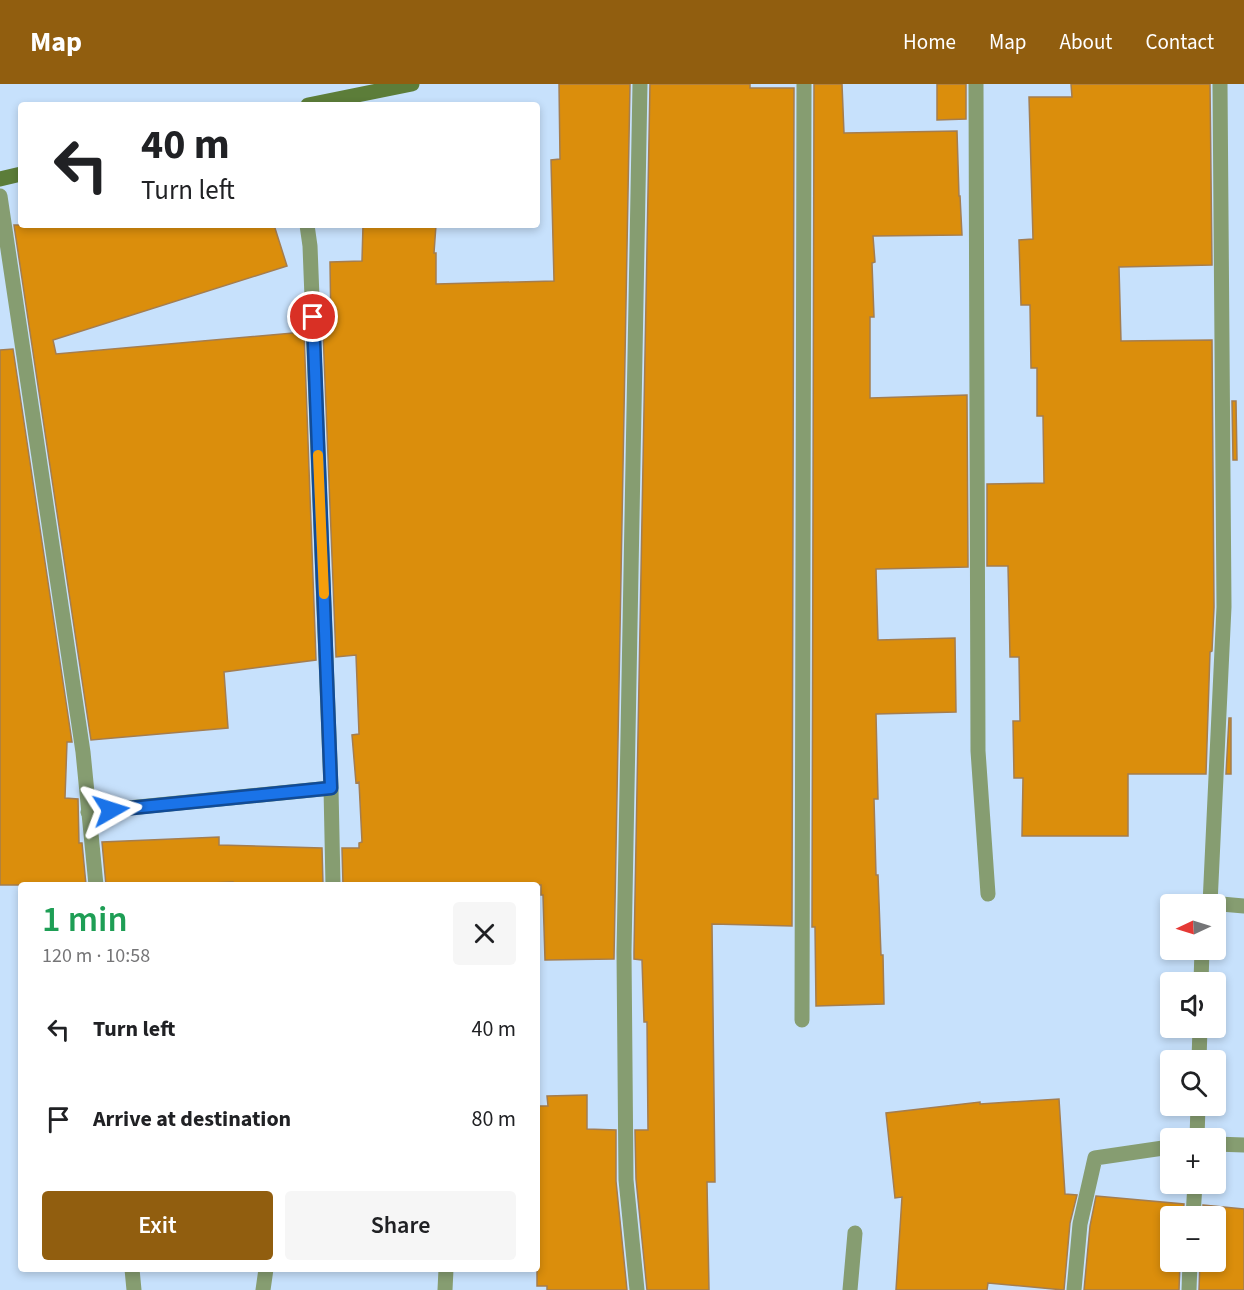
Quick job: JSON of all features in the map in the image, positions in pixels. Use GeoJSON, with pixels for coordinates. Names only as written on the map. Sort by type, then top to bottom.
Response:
{"type":"FeatureCollection","features":[{"type":"Feature","properties":{"kind":"main road"},"geometry":{"type":"LineString","coordinates":[[321,102],[390,86],[412,84]]}},
{"type":"Feature","properties":{"kind":"main road"},"geometry":{"type":"LineString","coordinates":[[0,179],[18,175]]}},
{"type":"Feature","properties":{"kind":"street"},"geometry":{"type":"LineString","coordinates":[[637,1290],[626,1180],[624,952],[640,84]]}},
{"type":"Feature","properties":{"kind":"street"},"geometry":{"type":"LineString","coordinates":[[802,1020],[804,84]]}},
{"type":"Feature","properties":{"kind":"street"},"geometry":{"type":"LineString","coordinates":[[976,84],[978,751],[988,894]]}},
{"type":"Feature","properties":{"kind":"street"},"geometry":{"type":"LineString","coordinates":[[1210,894],[1224,607],[1220,84]]}},
{"type":"Feature","properties":{"kind":"street"},"geometry":{"type":"LineString","coordinates":[[0,196],[83,752],[96,882]]}},
{"type":"Feature","properties":{"kind":"street"},"geometry":{"type":"LineString","coordinates":[[307,228],[310,246],[333,882]]}},
{"type":"Feature","properties":{"kind":"street"},"geometry":{"type":"LineString","coordinates":[[88,812],[331,788]]}},
{"type":"Feature","properties":{"kind":"street"},"geometry":{"type":"LineString","coordinates":[[1226,905],[1244,906]]}},
{"type":"Feature","properties":{"kind":"street"},"geometry":{"type":"LineString","coordinates":[[1226,1144],[1244,1145]]}},
{"type":"Feature","properties":{"kind":"street"},"geometry":{"type":"LineString","coordinates":[[1074,1290],[1080,1224],[1095,1158],[1160,1148]]}},
{"type":"Feature","properties":{"kind":"street"},"geometry":{"type":"LineString","coordinates":[[850,1290],[855,1233]]}},
{"type":"Feature","properties":{"kind":"street"},"geometry":{"type":"LineString","coordinates":[[132,1272],[134,1290]]}},
{"type":"Feature","properties":{"kind":"street"},"geometry":{"type":"LineString","coordinates":[[263,1290],[266,1272]]}},
{"type":"Feature","properties":{"kind":"street"},"geometry":{"type":"LineString","coordinates":[[445,1290],[446,1272]]}},
{"type":"Feature","properties":{"kind":"street"},"geometry":{"type":"LineString","coordinates":[[1189,1290],[1190,1272]]}},
{"type":"Feature","properties":{"kind":"building"},"geometry":{"type":"Polygon","coordinates":[[[559,84],[630,84],[614,959],[545,960],[543,895],[541,895],[540,882],[343,882],[342,848],[359,848],[359,843],[362,842],[359,782],[356,783],[352,735],[359,734],[356,655],[336,657],[323,331],[324,328],[331,328],[330,262],[362,261],[363,228],[436,228],[434,253],[436,253],[436,284],[554,281],[551,160],[560,159],[559,84]]]}},
{"type":"Feature","properties":{"kind":"building"},"geometry":{"type":"Polygon","coordinates":[[[650,84],[750,84],[750,88],[794,88],[792,926],[712,924],[715,1182],[707,1182],[709,1290],[647,1290],[636,1179],[635,1130],[648,1130],[647,1022],[644,1022],[642,960],[634,959],[634,952],[650,84]]]}},
{"type":"Feature","properties":{"kind":"building"},"geometry":{"type":"Polygon","coordinates":[[[814,84],[842,84],[844,133],[957,131],[962,235],[873,236],[874,317],[870,317],[870,398],[967,395],[968,567],[876,569],[878,640],[955,638],[956,712],[876,714],[878,799],[874,799],[876,875],[878,875],[881,955],[883,955],[884,1004],[816,1006],[815,927],[812,927],[814,84]]]}},
{"type":"Feature","properties":{"kind":"building"},"geometry":{"type":"Polygon","coordinates":[[[937,84],[966,84],[966,119],[937,120],[937,84]]]}},
{"type":"Feature","properties":{"kind":"building"},"geometry":{"type":"Polygon","coordinates":[[[1071,84],[1210,84],[1212,265],[1119,267],[1121,341],[1212,340],[1214,607],[1212,651],[1210,652],[1206,774],[1128,774],[1128,836],[1022,836],[1023,778],[1014,778],[1013,721],[1020,721],[1019,657],[1010,657],[1008,566],[987,566],[987,484],[1044,483],[1043,416],[1037,416],[1037,368],[1031,368],[1030,305],[1021,305],[1019,240],[1033,239],[1029,97],[1072,97],[1071,84]]]}},
{"type":"Feature","properties":{"kind":"building"},"geometry":{"type":"Polygon","coordinates":[[[14,225],[18,225],[18,228],[275,228],[287,266],[53,340],[56,354],[304,332],[316,660],[224,672],[228,728],[91,740],[14,225]]]}},
{"type":"Feature","properties":{"kind":"building"},"geometry":{"type":"Polygon","coordinates":[[[13,349],[72,742],[67,742],[65,798],[78,799],[79,843],[82,843],[86,882],[18,882],[18,885],[0,885],[0,350],[13,349]]]}},
{"type":"Feature","properties":{"kind":"building"},"geometry":{"type":"Polygon","coordinates":[[[1232,401],[1236,401],[1237,460],[1233,460],[1232,401]]]}},
{"type":"Feature","properties":{"kind":"building"},"geometry":{"type":"Polygon","coordinates":[[[1229,718],[1231,718],[1231,774],[1226,774],[1229,718]]]}},
{"type":"Feature","properties":{"kind":"building"},"geometry":{"type":"Polygon","coordinates":[[[219,837],[219,845],[322,848],[323,882],[106,882],[102,842],[219,837]]]}},
{"type":"Feature","properties":{"kind":"building"},"geometry":{"type":"Polygon","coordinates":[[[587,1095],[587,1129],[616,1130],[616,1181],[627,1290],[547,1290],[547,1286],[537,1286],[537,1272],[540,1272],[540,1106],[548,1106],[547,1096],[587,1095]]]}},
{"type":"Feature","properties":{"kind":"building"},"geometry":{"type":"Polygon","coordinates":[[[1059,1099],[1065,1194],[1077,1195],[1070,1223],[1064,1290],[988,1283],[987,1290],[896,1290],[902,1197],[895,1198],[886,1113],[980,1102],[980,1104],[1059,1099]]]}},
{"type":"Feature","properties":{"kind":"building"},"geometry":{"type":"Polygon","coordinates":[[[1096,1196],[1184,1204],[1184,1206],[1160,1206],[1160,1272],[1180,1272],[1179,1290],[1084,1290],[1090,1226],[1096,1196]]]}},
{"type":"Feature","properties":{"kind":"building"},"geometry":{"type":"Polygon","coordinates":[[[1226,1207],[1244,1209],[1244,1290],[1199,1290],[1200,1272],[1226,1272],[1226,1207]]]}},
{"type":"Feature","properties":{"kind":"slow traffic"},"geometry":{"type":"LineString","coordinates":[[318,455],[324,594]]}},
{"type":"Feature","properties":{"kind":"route"},"geometry":{"type":"LineString","coordinates":[[111,810],[331,788],[313,317]]}}]}
